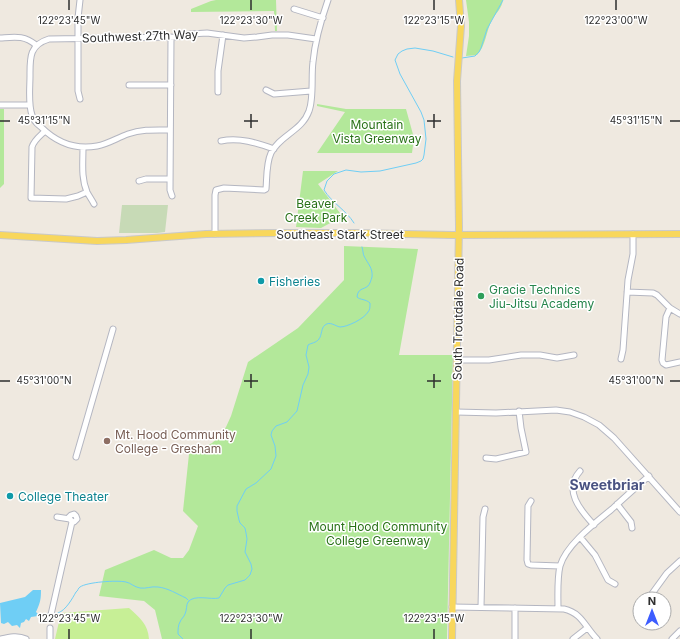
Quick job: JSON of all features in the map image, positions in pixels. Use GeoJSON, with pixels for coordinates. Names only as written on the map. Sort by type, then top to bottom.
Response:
{"type":"FeatureCollection","features":[{"type":"Feature","properties":{"kind":"main road","name":"South Troutdale Road"},"geometry":{"type":"LineString","coordinates":[[452,639],[459,235],[457,76],[461,37],[461,20],[459,0]]}},
{"type":"Feature","properties":{"kind":"main road","name":"Southeast Stark Street"},"geometry":{"type":"LineString","coordinates":[[0,235],[98,241],[216,234],[680,234]]}},
{"type":"Feature","properties":{"kind":"street"},"geometry":{"type":"LineString","coordinates":[[80,0],[78,18],[78,91],[80,99]]}},
{"type":"Feature","properties":{"kind":"street"},"geometry":{"type":"LineString","coordinates":[[216,234],[216,190],[224,188],[266,189],[271,154],[281,141],[299,128],[309,111],[311,104],[313,61],[316,39],[328,0]]}},
{"type":"Feature","properties":{"kind":"street"},"geometry":{"type":"LineString","coordinates":[[294,9],[323,18]]}},
{"type":"Feature","properties":{"kind":"street","name":"Southwest 27th Way"},"geometry":{"type":"LineString","coordinates":[[36,45],[49,39],[171,37],[196,33],[244,38],[288,34],[316,39]]}},
{"type":"Feature","properties":{"kind":"street"},"geometry":{"type":"LineString","coordinates":[[218,92],[218,71],[223,35]]}},
{"type":"Feature","properties":{"kind":"street"},"geometry":{"type":"LineString","coordinates":[[171,37],[170,190],[172,196]]}},
{"type":"Feature","properties":{"kind":"street"},"geometry":{"type":"LineString","coordinates":[[0,38],[24,38],[30,40],[36,45],[31,55],[31,114],[45,131],[57,140],[83,148],[102,145],[135,132],[170,130]]}},
{"type":"Feature","properties":{"kind":"street"},"geometry":{"type":"LineString","coordinates":[[129,85],[171,85]]}},
{"type":"Feature","properties":{"kind":"street"},"geometry":{"type":"LineString","coordinates":[[266,90],[274,94],[311,91]]}},
{"type":"Feature","properties":{"kind":"street"},"geometry":{"type":"LineString","coordinates":[[0,105],[30,105]]}},
{"type":"Feature","properties":{"kind":"street"},"geometry":{"type":"LineString","coordinates":[[45,131],[33,142],[31,198],[66,199],[87,192]]}},
{"type":"Feature","properties":{"kind":"street"},"geometry":{"type":"LineString","coordinates":[[221,141],[229,139],[254,142],[274,149]]}},
{"type":"Feature","properties":{"kind":"street"},"geometry":{"type":"LineString","coordinates":[[83,148],[83,180],[87,192],[94,204]]}},
{"type":"Feature","properties":{"kind":"street"},"geometry":{"type":"LineString","coordinates":[[138,181],[146,179],[170,179]]}},
{"type":"Feature","properties":{"kind":"street"},"geometry":{"type":"LineString","coordinates":[[621,359],[624,350],[628,280],[633,254],[633,234]]}},
{"type":"Feature","properties":{"kind":"street"},"geometry":{"type":"LineString","coordinates":[[627,292],[653,293],[670,308],[680,314]]}},
{"type":"Feature","properties":{"kind":"street"},"geometry":{"type":"LineString","coordinates":[[670,308],[666,317],[662,360],[666,365],[680,362]]}},
{"type":"Feature","properties":{"kind":"street"},"geometry":{"type":"LineString","coordinates":[[76,457],[113,329]]}},
{"type":"Feature","properties":{"kind":"street"},"geometry":{"type":"LineString","coordinates":[[457,360],[489,360],[521,354],[557,358],[564,358],[574,355]]}},
{"type":"Feature","properties":{"kind":"street"},"geometry":{"type":"LineString","coordinates":[[456,412],[496,413],[556,410],[570,412],[590,420],[614,438],[679,510]]}},
{"type":"Feature","properties":{"kind":"street"},"geometry":{"type":"LineString","coordinates":[[486,458],[496,459],[526,452],[521,428],[520,412]]}},
{"type":"Feature","properties":{"kind":"street"},"geometry":{"type":"LineString","coordinates":[[580,471],[575,476],[574,481],[573,490],[575,499],[582,512],[594,525]]}},
{"type":"Feature","properties":{"kind":"street"},"geometry":{"type":"LineString","coordinates":[[558,609],[558,580],[560,566],[566,554],[573,544],[649,476]]}},
{"type":"Feature","properties":{"kind":"street"},"geometry":{"type":"LineString","coordinates":[[531,501],[528,506],[528,564],[560,566]]}},
{"type":"Feature","properties":{"kind":"street"},"geometry":{"type":"LineString","coordinates":[[617,504],[631,522],[632,528]]}},
{"type":"Feature","properties":{"kind":"street"},"geometry":{"type":"LineString","coordinates":[[481,607],[483,517],[485,509]]}},
{"type":"Feature","properties":{"kind":"street"},"geometry":{"type":"LineString","coordinates":[[50,619],[71,521],[57,517]]}},
{"type":"Feature","properties":{"kind":"street"},"geometry":{"type":"LineString","coordinates":[[580,538],[595,555],[608,580],[615,584]]}},
{"type":"Feature","properties":{"kind":"street"},"geometry":{"type":"LineString","coordinates":[[654,591],[668,573],[680,561]]}},
{"type":"Feature","properties":{"kind":"street"},"geometry":{"type":"LineString","coordinates":[[452,607],[564,609],[572,611],[582,620],[597,639]]}},
{"type":"Feature","properties":{"kind":"street"},"geometry":{"type":"LineString","coordinates":[[515,608],[515,639]]}},
{"type":"Feature","properties":{"kind":"street"},"geometry":{"type":"LineString","coordinates":[[50,628],[50,639]]}},
{"type":"Feature","properties":{"kind":"street"},"geometry":{"type":"LineString","coordinates":[[574,639],[587,628]]}},
{"type":"Feature","properties":{"kind":"street"},"geometry":{"type":"LineString","coordinates":[[672,639],[680,631]]}},
{"type":"Feature","properties":{"kind":"street"},"geometry":{"type":"LineString","coordinates":[[1,639],[17,637],[26,639]]}},
{"type":"Feature","properties":{"kind":"green space"},"geometry":{"type":"Polygon","coordinates":[[[216,0],[276,0],[277,31],[275,31],[274,11],[191,12],[191,9],[216,0]]]}},
{"type":"Feature","properties":{"kind":"green space"},"geometry":{"type":"Polygon","coordinates":[[[466,0],[503,0],[490,24],[484,43],[477,55],[466,56],[469,36],[469,22],[466,0]]]}},
{"type":"Feature","properties":{"kind":"green space","name":"Mountain Vista Greenway"},"geometry":{"type":"Polygon","coordinates":[[[317,104],[346,109],[406,109],[414,138],[412,153],[317,153],[345,112],[317,106],[317,104]]]}},
{"type":"Feature","properties":{"kind":"green space"},"geometry":{"type":"Polygon","coordinates":[[[0,109],[4,109],[4,184],[0,188],[0,109]]]}},
{"type":"Feature","properties":{"kind":"green space","name":"Beaver Creek Park"},"geometry":{"type":"Polygon","coordinates":[[[303,171],[338,171],[318,184],[346,221],[334,221],[321,228],[296,227],[303,171]]]}},
{"type":"Feature","properties":{"kind":"green space"},"geometry":{"type":"Polygon","coordinates":[[[122,205],[168,205],[165,232],[119,233],[122,205]]]}},
{"type":"Feature","properties":{"kind":"green space","name":"Mount Hood Community College Greenway"},"geometry":{"type":"Polygon","coordinates":[[[344,246],[418,249],[399,355],[453,355],[447,639],[162,639],[155,610],[144,601],[99,596],[105,570],[154,550],[171,558],[183,558],[189,550],[198,526],[183,511],[189,454],[212,443],[218,438],[226,427],[231,416],[248,362],[298,328],[344,280],[344,246]]]}},
{"type":"Feature","properties":{"kind":"green space"},"geometry":{"type":"Polygon","coordinates":[[[129,608],[145,625],[149,639],[55,639],[61,613],[129,608]]]}},
{"type":"Feature","properties":{"kind":"water"},"geometry":{"type":"Polygon","coordinates":[[[33,590],[41,590],[40,601],[36,612],[38,616],[31,617],[29,621],[26,619],[21,623],[20,628],[17,625],[12,626],[8,622],[4,624],[1,623],[0,603],[25,597],[33,590]]]}},
{"type":"Feature","properties":{"kind":"waterway"},"geometry":{"type":"LineString","coordinates":[[462,58],[475,56],[479,52],[487,29],[503,0]]}},
{"type":"Feature","properties":{"kind":"waterway"},"geometry":{"type":"LineString","coordinates":[[354,223],[324,190],[327,181],[334,174],[346,170],[361,172],[380,171],[416,163],[423,159],[426,139],[424,120],[400,74],[395,60],[398,54],[407,49],[415,48],[433,51],[453,57]]}},
{"type":"Feature","properties":{"kind":"waterway"},"geometry":{"type":"LineString","coordinates":[[183,639],[178,634],[178,628],[179,623],[185,615],[188,602],[194,598],[219,598],[228,585],[245,580],[250,575],[252,569],[251,564],[245,552],[247,539],[246,533],[245,528],[240,523],[237,506],[246,489],[256,483],[271,469],[276,456],[275,446],[271,435],[272,431],[276,426],[287,422],[297,411],[303,385],[308,374],[309,367],[306,355],[308,345],[319,339],[325,325],[331,324],[340,327],[347,326],[366,315],[369,310],[370,303],[357,297],[360,291],[369,285],[372,277],[371,269],[364,256],[362,247]]}},
{"type":"Feature","properties":{"kind":"waterway"},"geometry":{"type":"LineString","coordinates":[[52,614],[61,612],[80,587],[102,582],[116,581],[126,582],[140,588],[162,588],[172,591],[188,600]]}},
{"type":"Feature","properties":{"kind":"waterway"},"geometry":{"type":"LineString","coordinates":[[36,615],[49,614]]}},
{"type":"Feature","properties":{"kind":"place","name":"Fisheries"},"geometry":{"type":"Point","coordinates":[261,281]}},
{"type":"Feature","properties":{"kind":"place","name":"Gracie Technics Jiu-Jitsu Academy"},"geometry":{"type":"Point","coordinates":[481,296]}},
{"type":"Feature","properties":{"kind":"place","name":"Mt. Hood Community College - Gresham"},"geometry":{"type":"Point","coordinates":[107,441]}},
{"type":"Feature","properties":{"kind":"place","name":"College Theater"},"geometry":{"type":"Point","coordinates":[10,496]}},
{"type":"Feature","properties":{"kind":"district","name":"Sweetbriar"},"geometry":{"type":"Point","coordinates":[607,484]}}]}
